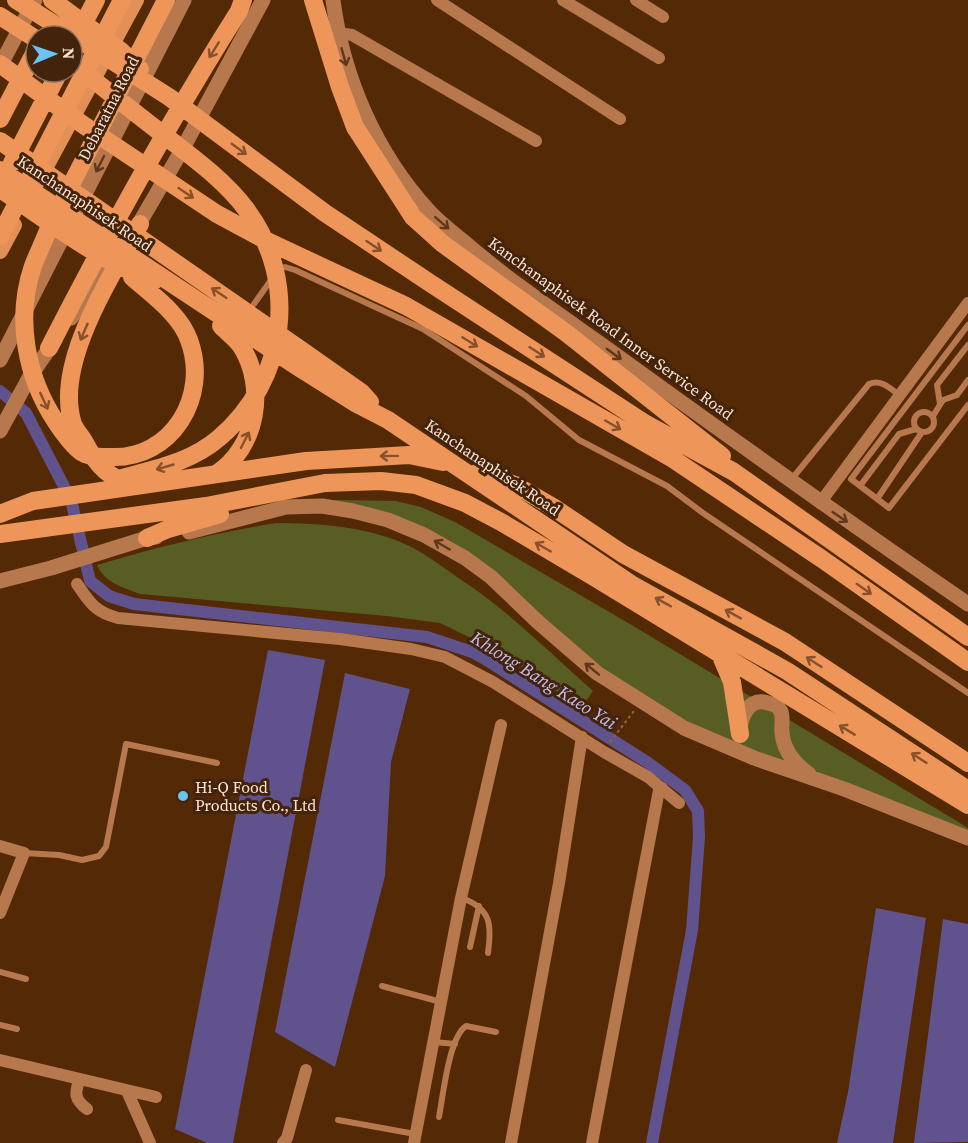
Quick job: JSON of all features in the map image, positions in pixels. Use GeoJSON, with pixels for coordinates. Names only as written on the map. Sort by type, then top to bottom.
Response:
{"type":"FeatureCollection","features":[{"type":"Feature","properties":{"kind":"highway"},"geometry":{"type":"LineString","coordinates":[[15,0],[169,97],[325,213],[646,424],[734,472]]}},
{"type":"Feature","properties":{"kind":"highway"},"geometry":{"type":"LineString","coordinates":[[52,0],[121,51],[169,97]]}},
{"type":"Feature","properties":{"kind":"highway"},"geometry":{"type":"LineString","coordinates":[[50,24],[62,0]]}},
{"type":"Feature","properties":{"kind":"highway"},"geometry":{"type":"LineString","coordinates":[[76,24],[89,0]]}},
{"type":"Feature","properties":{"kind":"highway"},"geometry":{"type":"LineString","coordinates":[[83,24],[96,0]]}},
{"type":"Feature","properties":{"kind":"highway"},"geometry":{"type":"LineString","coordinates":[[0,236],[122,0]]}},
{"type":"Feature","properties":{"kind":"highway","name":"Debaratna Road"},"geometry":{"type":"LineString","coordinates":[[0,251],[136,0]]}},
{"type":"Feature","properties":{"kind":"highway"},"geometry":{"type":"LineString","coordinates":[[124,270],[181,323],[189,339],[195,360],[196,384],[180,424],[150,449],[124,458],[99,457],[81,453],[45,405],[26,350],[24,310],[32,267],[49,228],[166,0]]}},
{"type":"Feature","properties":{"kind":"highway"},"geometry":{"type":"LineString","coordinates":[[49,348],[134,187],[243,0]]}},
{"type":"Feature","properties":{"kind":"highway"},"geometry":{"type":"LineString","coordinates":[[311,0],[322,71],[337,114],[377,180],[407,219],[464,266],[663,414],[734,472],[968,637]]}},
{"type":"Feature","properties":{"kind":"highway"},"geometry":{"type":"LineString","coordinates":[[311,0],[355,127],[413,217],[443,244],[565,332],[734,466],[968,625]]}},
{"type":"Feature","properties":{"kind":"highway"},"geometry":{"type":"LineString","coordinates":[[0,16],[24,31]]}},
{"type":"Feature","properties":{"kind":"highway"},"geometry":{"type":"LineString","coordinates":[[0,64],[82,123],[217,214],[268,242],[406,306],[460,335],[526,376],[673,459],[822,559],[968,662]]}},
{"type":"Feature","properties":{"kind":"highway"},"geometry":{"type":"LineString","coordinates":[[0,514],[33,501],[175,464],[218,439],[248,406],[264,380],[277,343],[281,313],[270,251],[245,208],[213,174],[84,72]]}},
{"type":"Feature","properties":{"kind":"highway"},"geometry":{"type":"LineString","coordinates":[[0,119],[24,73]]}},
{"type":"Feature","properties":{"kind":"highway"},"geometry":{"type":"LineString","coordinates":[[0,170],[45,84]]}},
{"type":"Feature","properties":{"kind":"highway"},"geometry":{"type":"LineString","coordinates":[[53,84],[0,188],[86,247],[124,270],[171,288],[219,324],[240,345],[255,377],[256,400],[252,422],[246,441],[230,465],[201,483],[174,491],[150,490],[125,483],[94,461],[74,424],[69,399],[70,378],[76,353],[97,305],[140,224]]}},
{"type":"Feature","properties":{"kind":"highway"},"geometry":{"type":"LineString","coordinates":[[0,141],[361,392],[388,420]]}},
{"type":"Feature","properties":{"kind":"highway","name":"Kanchanaphisek Road"},"geometry":{"type":"LineString","coordinates":[[0,170],[301,369],[355,403],[388,420],[631,585],[787,671],[968,790]]}},
{"type":"Feature","properties":{"kind":"highway"},"geometry":{"type":"LineString","coordinates":[[33,501],[306,461],[409,455],[472,469],[515,485],[554,507],[623,554],[785,642],[968,764]]}},
{"type":"Feature","properties":{"kind":"highway"},"geometry":{"type":"LineString","coordinates":[[0,534],[207,506],[325,483],[381,481],[416,485],[465,504],[594,577],[968,805]]}},
{"type":"Feature","properties":{"kind":"highway"},"geometry":{"type":"LineString","coordinates":[[147,538],[168,529],[325,483]]}},
{"type":"Feature","properties":{"kind":"highway"},"geometry":{"type":"LineString","coordinates":[[720,654],[732,682],[740,734]]}},
{"type":"Feature","properties":{"kind":"main road"},"geometry":{"type":"LineString","coordinates":[[0,64],[15,0]]}},
{"type":"Feature","properties":{"kind":"main road"},"geometry":{"type":"LineString","coordinates":[[0,64],[35,0]]}},
{"type":"Feature","properties":{"kind":"main road","name":"Debaratna Road"},"geometry":{"type":"LineString","coordinates":[[3,354],[184,0]]}},
{"type":"Feature","properties":{"kind":"main road"},"geometry":{"type":"LineString","coordinates":[[1,430],[49,348],[140,224],[262,0]]}},
{"type":"Feature","properties":{"kind":"main road","name":"Kanchanaphisek Road Inner Service Road"},"geometry":{"type":"LineString","coordinates":[[333,0],[337,33],[350,78],[370,124],[396,169],[430,212],[488,262],[790,481],[968,603]]}},
{"type":"Feature","properties":{"kind":"main road"},"geometry":{"type":"LineString","coordinates":[[0,581],[51,568],[147,538],[170,537],[286,507],[322,506],[388,520],[424,535],[465,558],[491,577],[538,622],[597,673],[684,728],[754,758],[891,806],[968,838]]}},
{"type":"Feature","properties":{"kind":"main road"},"geometry":{"type":"LineString","coordinates":[[754,758],[746,749],[740,734],[744,714],[750,705],[762,701],[774,704],[780,709],[785,748],[799,767],[816,779]]}},
{"type":"Feature","properties":{"kind":"street"},"geometry":{"type":"LineString","coordinates":[[437,0],[620,119]]}},
{"type":"Feature","properties":{"kind":"street"},"geometry":{"type":"LineString","coordinates":[[563,0],[659,58]]}},
{"type":"Feature","properties":{"kind":"street"},"geometry":{"type":"LineString","coordinates":[[636,0],[663,17]]}},
{"type":"Feature","properties":{"kind":"street"},"geometry":{"type":"LineString","coordinates":[[337,33],[352,35],[536,141]]}},
{"type":"Feature","properties":{"kind":"street"},"geometry":{"type":"LineString","coordinates":[[820,502],[901,400],[968,303]]}},
{"type":"Feature","properties":{"kind":"street"},"geometry":{"type":"LineString","coordinates":[[78,584],[96,609],[105,615],[118,618],[340,639],[411,649],[444,657],[493,682],[648,777],[679,803]]}},
{"type":"Feature","properties":{"kind":"street"},"geometry":{"type":"LineString","coordinates":[[415,1139],[461,898],[501,725]]}},
{"type":"Feature","properties":{"kind":"street"},"geometry":{"type":"LineString","coordinates":[[511,1143],[560,883],[582,737]]}},
{"type":"Feature","properties":{"kind":"street"},"geometry":{"type":"LineString","coordinates":[[592,1143],[659,790],[662,788]]}},
{"type":"Feature","properties":{"kind":"street"},"geometry":{"type":"LineString","coordinates":[[0,846],[24,853],[0,913]]}},
{"type":"Feature","properties":{"kind":"street"},"geometry":{"type":"LineString","coordinates":[[0,1060],[127,1092],[156,1097]]}},
{"type":"Feature","properties":{"kind":"street"},"geometry":{"type":"LineString","coordinates":[[283,1143],[287,1138],[306,1070]]}},
{"type":"Feature","properties":{"kind":"street"},"geometry":{"type":"LineString","coordinates":[[79,1080],[75,1094],[78,1101],[87,1108]]}},
{"type":"Feature","properties":{"kind":"street"},"geometry":{"type":"LineString","coordinates":[[127,1092],[150,1143]]}},
{"type":"Feature","properties":{"kind":"lane"},"geometry":{"type":"LineString","coordinates":[[254,304],[280,267],[285,267],[423,329],[526,396],[579,440],[667,486],[703,513],[968,693]]}},
{"type":"Feature","properties":{"kind":"lane"},"geometry":{"type":"LineString","coordinates":[[968,325],[901,400],[851,479],[889,508],[968,405]]}},
{"type":"Feature","properties":{"kind":"lane"},"geometry":{"type":"LineString","coordinates":[[940,404],[937,385],[968,344],[959,336]]}},
{"type":"Feature","properties":{"kind":"lane"},"geometry":{"type":"LineString","coordinates":[[860,486],[899,434],[929,431],[933,427],[933,416],[943,400],[957,395],[968,380]]}},
{"type":"Feature","properties":{"kind":"lane"},"geometry":{"type":"LineString","coordinates":[[790,481],[869,384],[873,382],[882,384],[917,414]]}},
{"type":"Feature","properties":{"kind":"lane"},"geometry":{"type":"LineString","coordinates":[[919,431],[913,422],[917,414],[924,411],[933,416]]}},
{"type":"Feature","properties":{"kind":"lane"},"geometry":{"type":"LineString","coordinates":[[933,427],[945,435]]}},
{"type":"Feature","properties":{"kind":"lane"},"geometry":{"type":"LineString","coordinates":[[877,499],[919,431]]}},
{"type":"Feature","properties":{"kind":"lane"},"geometry":{"type":"LineString","coordinates":[[24,853],[59,855],[82,860],[99,856],[106,847],[126,744],[217,763]]}},
{"type":"Feature","properties":{"kind":"lane"},"geometry":{"type":"LineString","coordinates":[[461,898],[479,906],[491,925],[488,952]]}},
{"type":"Feature","properties":{"kind":"lane"},"geometry":{"type":"LineString","coordinates":[[470,947],[479,906]]}},
{"type":"Feature","properties":{"kind":"lane"},"geometry":{"type":"LineString","coordinates":[[0,972],[26,979]]}},
{"type":"Feature","properties":{"kind":"lane"},"geometry":{"type":"LineString","coordinates":[[382,986],[442,1002]]}},
{"type":"Feature","properties":{"kind":"lane"},"geometry":{"type":"LineString","coordinates":[[0,1025],[17,1029]]}},
{"type":"Feature","properties":{"kind":"lane"},"geometry":{"type":"LineString","coordinates":[[439,1117],[458,1034],[466,1026],[496,1032]]}},
{"type":"Feature","properties":{"kind":"lane"},"geometry":{"type":"LineString","coordinates":[[434,1042],[455,1044]]}},
{"type":"Feature","properties":{"kind":"lane"},"geometry":{"type":"LineString","coordinates":[[338,1119],[415,1139]]}},
{"type":"Feature","properties":{"kind":"path"},"geometry":{"type":"LineString","coordinates":[[607,745],[627,722]]}},
{"type":"Feature","properties":{"kind":"green space"},"geometry":{"type":"Polygon","coordinates":[[[335,500],[396,501],[421,507],[455,522],[635,627],[968,828],[968,845],[946,833],[661,721],[466,565],[402,530],[328,502],[335,500]]]}},
{"type":"Feature","properties":{"kind":"green space"},"geometry":{"type":"Polygon","coordinates":[[[276,523],[353,529],[383,536],[415,549],[478,591],[593,691],[581,708],[502,653],[440,623],[387,616],[140,594],[109,580],[97,565],[186,541],[276,523]]]}},
{"type":"Feature","properties":{"kind":"shaded area"},"geometry":{"type":"Polygon","coordinates":[[[268,650],[325,660],[233,1143],[207,1143],[175,1129],[268,650]]]}},
{"type":"Feature","properties":{"kind":"shaded area"},"geometry":{"type":"Polygon","coordinates":[[[345,673],[410,689],[391,762],[385,876],[335,1067],[275,1032],[345,673]]]}},
{"type":"Feature","properties":{"kind":"shaded area"},"geometry":{"type":"Polygon","coordinates":[[[876,908],[926,918],[893,1143],[837,1143],[848,1092],[876,908]]]}},
{"type":"Feature","properties":{"kind":"shaded area"},"geometry":{"type":"Polygon","coordinates":[[[943,919],[968,924],[968,1142],[914,1143],[943,919]]]}},
{"type":"Feature","properties":{"kind":"waterway","name":"Khlong Bang Kaeo Yai"},"geometry":{"type":"LineString","coordinates":[[0,391],[26,413],[71,500],[90,581],[109,596],[134,604],[427,637],[472,652],[647,762],[685,790],[698,811],[699,837],[692,930],[652,1143]]}},
{"type":"Feature","properties":{"kind":"place","name":"Hi-Q Food Products Co., Ltd"},"geometry":{"type":"Point","coordinates":[183,796]}}]}
